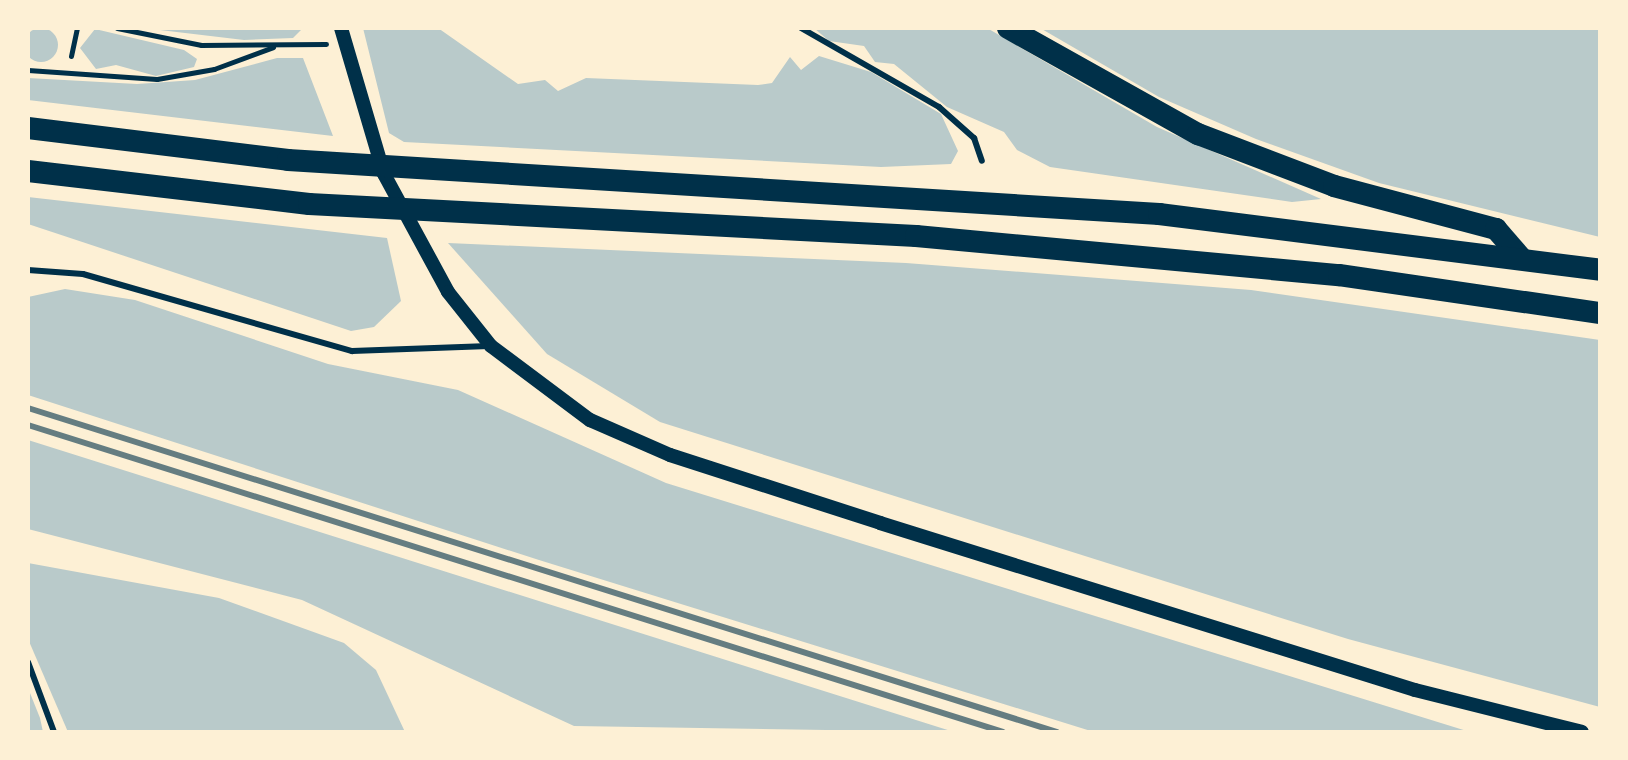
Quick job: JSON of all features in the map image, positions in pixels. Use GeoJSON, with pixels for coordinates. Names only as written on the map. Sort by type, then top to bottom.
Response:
{"type":"FeatureCollection","features":[{"type":"Feature","properties":{"kind":"highway"},"geometry":{"type":"LineString","coordinates":[[1008,28],[1198,134],[1334,186],[1496,229],[1521,258]]}},
{"type":"Feature","properties":{"kind":"highway"},"geometry":{"type":"LineString","coordinates":[[28,128],[288,160],[488,175],[1159,214],[1600,270]]}},
{"type":"Feature","properties":{"kind":"highway"},"geometry":{"type":"LineString","coordinates":[[28,171],[309,204],[500,218],[916,236],[1339,275],[1600,313]]}},
{"type":"Feature","properties":{"kind":"street"},"geometry":{"type":"LineString","coordinates":[[341,28],[343,44],[395,199],[448,292],[491,346],[590,420],[670,455],[1415,690],[1582,732]]}},
{"type":"Feature","properties":{"kind":"lane"},"geometry":{"type":"LineString","coordinates":[[801,28],[939,107],[974,138],[982,161]]}},
{"type":"Feature","properties":{"kind":"lane"},"geometry":{"type":"LineString","coordinates":[[28,270],[83,274],[352,351],[491,346]]}},
{"type":"Feature","properties":{"kind":"lane"},"geometry":{"type":"LineString","coordinates":[[28,662],[54,732]]}},
{"type":"Feature","properties":{"kind":"path"},"geometry":{"type":"LineString","coordinates":[[71,56],[77,28]]}},
{"type":"Feature","properties":{"kind":"path"},"geometry":{"type":"LineString","coordinates":[[117,28],[201,45],[273,47],[343,44]]}},
{"type":"Feature","properties":{"kind":"path"},"geometry":{"type":"LineString","coordinates":[[28,70],[157,79],[214,69],[273,47]]}},
{"type":"Feature","properties":{"kind":"shaded area"},"geometry":{"type":"Polygon","coordinates":[[[41,28],[53,33],[58,45],[53,57],[41,62],[29,57],[24,45],[29,33],[41,28]]]}},
{"type":"Feature","properties":{"kind":"shaded area"},"geometry":{"type":"Polygon","coordinates":[[[143,28],[303,28],[293,38],[244,40],[143,28]]]}},
{"type":"Feature","properties":{"kind":"shaded area"},"geometry":{"type":"Polygon","coordinates":[[[363,28],[438,28],[518,84],[545,80],[558,91],[586,78],[758,85],[772,83],[790,57],[801,70],[819,56],[871,72],[941,114],[958,151],[951,164],[881,167],[404,142],[389,133],[363,28]]]}},
{"type":"Feature","properties":{"kind":"shaded area"},"geometry":{"type":"Polygon","coordinates":[[[814,28],[987,28],[1157,127],[1321,199],[1292,202],[1050,167],[1017,150],[1004,132],[947,107],[894,64],[875,62],[864,46],[829,41],[814,28]]]}},
{"type":"Feature","properties":{"kind":"shaded area"},"geometry":{"type":"Polygon","coordinates":[[[1040,28],[1600,28],[1600,237],[1379,183],[1256,139],[1159,97],[1040,28]]]}},
{"type":"Feature","properties":{"kind":"shaded area"},"geometry":{"type":"Polygon","coordinates":[[[95,29],[184,50],[197,59],[194,67],[156,76],[116,65],[96,69],[80,48],[95,29]]]}},
{"type":"Feature","properties":{"kind":"shaded area"},"geometry":{"type":"Polygon","coordinates":[[[277,58],[303,58],[333,136],[28,100],[28,78],[137,84],[195,80],[277,58]]]}},
{"type":"Feature","properties":{"kind":"shaded area"},"geometry":{"type":"Polygon","coordinates":[[[28,197],[387,238],[401,301],[374,327],[351,331],[28,224],[28,197]]]}},
{"type":"Feature","properties":{"kind":"shaded area"},"geometry":{"type":"Polygon","coordinates":[[[448,243],[906,263],[1251,290],[1600,340],[1600,707],[1348,639],[660,422],[547,354],[448,243]]]}},
{"type":"Feature","properties":{"kind":"shaded area"},"geometry":{"type":"Polygon","coordinates":[[[65,289],[135,300],[328,364],[458,390],[666,483],[1470,732],[1094,732],[539,560],[28,395],[28,297],[65,289]]]}},
{"type":"Feature","properties":{"kind":"shaded area"},"geometry":{"type":"Polygon","coordinates":[[[28,440],[954,732],[574,726],[302,600],[28,529],[28,440]]]}},
{"type":"Feature","properties":{"kind":"shaded area"},"geometry":{"type":"Polygon","coordinates":[[[28,563],[219,598],[344,643],[376,670],[405,732],[68,732],[28,639],[28,563]]]}},
{"type":"Feature","properties":{"kind":"shaded area"},"geometry":{"type":"Polygon","coordinates":[[[28,688],[40,718],[43,732],[28,732],[28,688]]]}},
{"type":"Feature","properties":{"kind":"railway"},"geometry":{"type":"LineString","coordinates":[[28,408],[1057,732]]}},
{"type":"Feature","properties":{"kind":"railway"},"geometry":{"type":"LineString","coordinates":[[28,425],[1003,732]]}}]}
